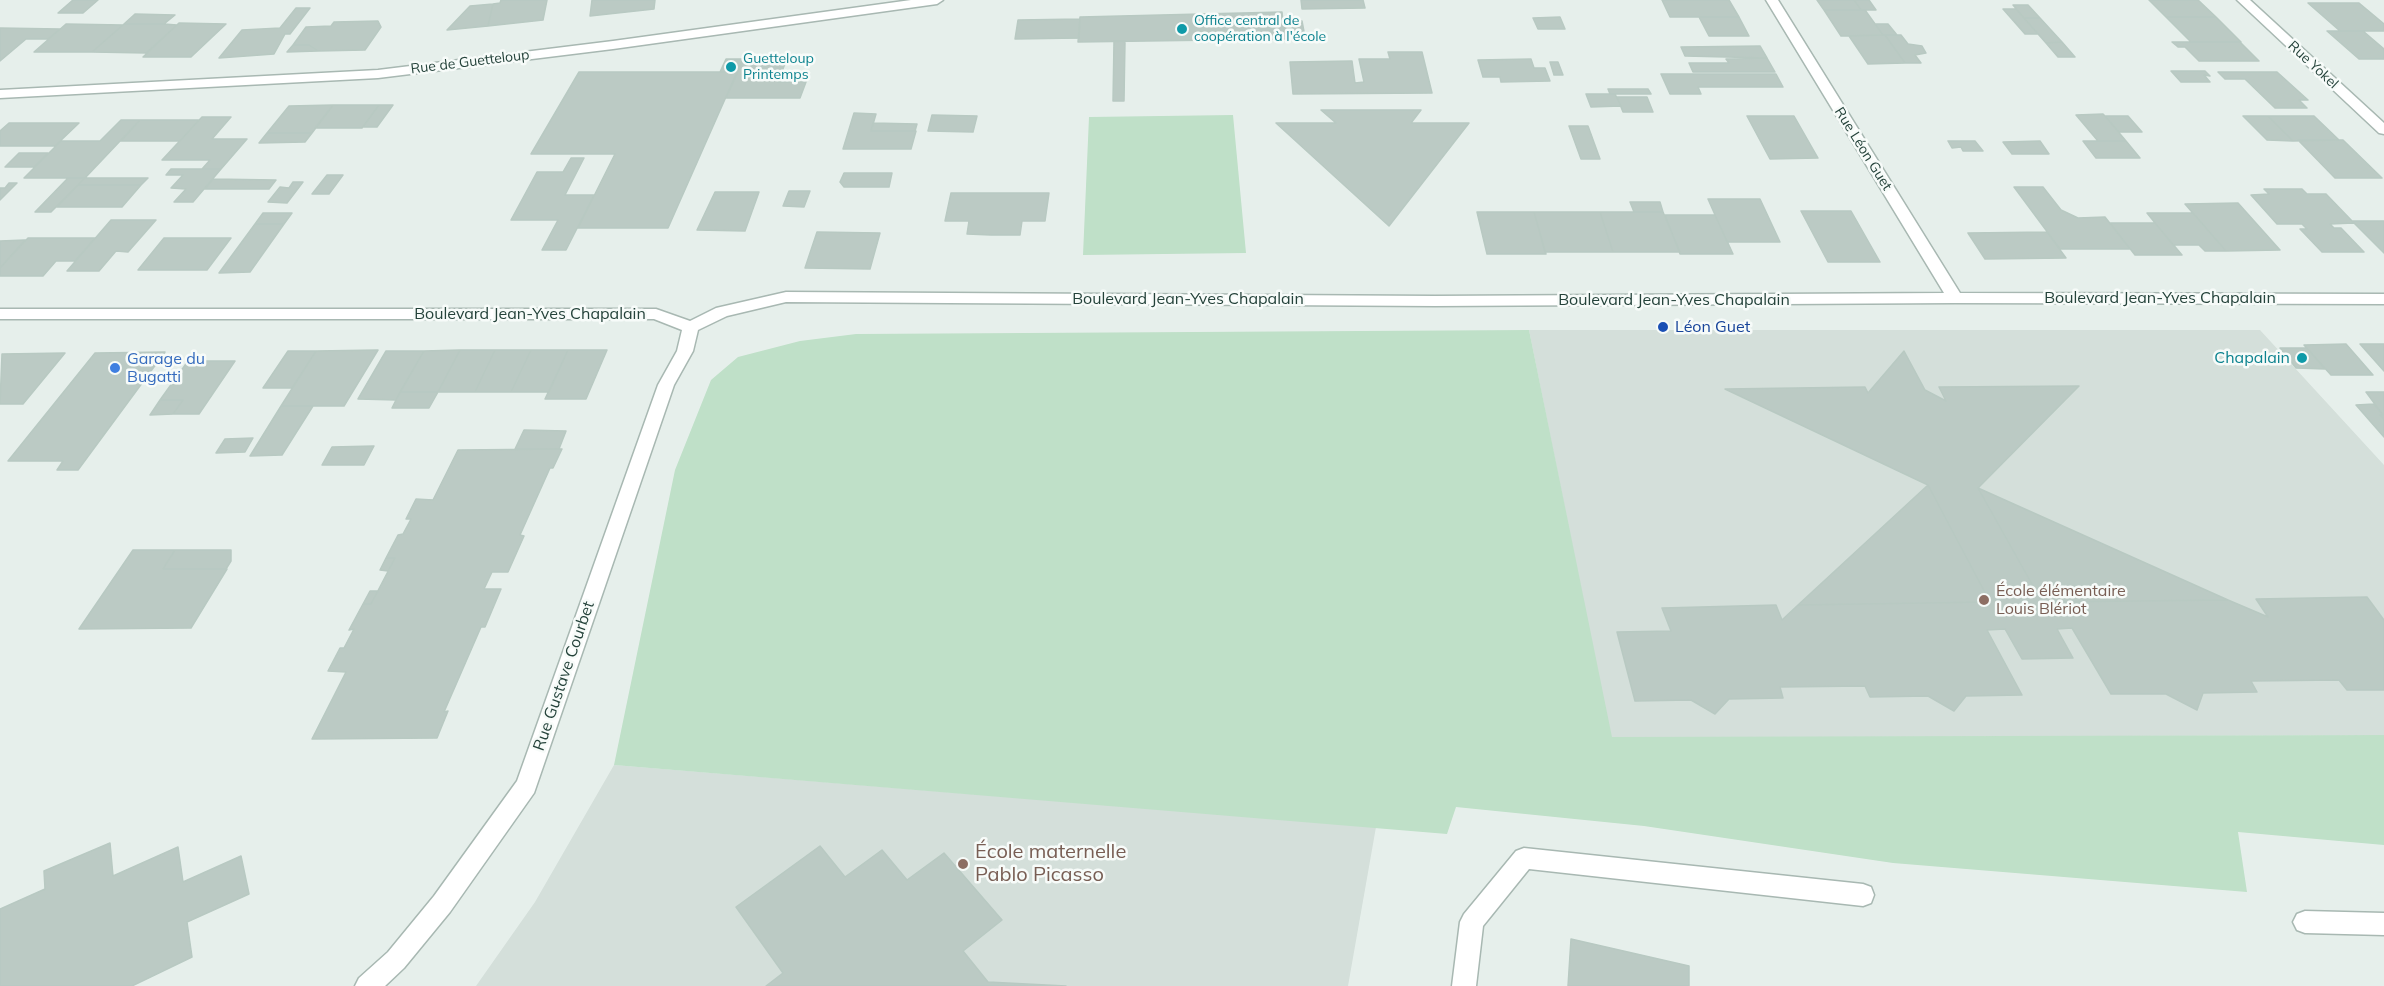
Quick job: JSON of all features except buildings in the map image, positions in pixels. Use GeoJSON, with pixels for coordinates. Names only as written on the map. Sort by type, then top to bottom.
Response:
{"type":"FeatureCollection","features":[{"type":"Feature","properties":{"kind":"street","name":"Rue de Guetteloup"},"geometry":{"type":"LineString","coordinates":[[0,94],[378,74],[613,45],[937,0]]}},
{"type":"Feature","properties":{"kind":"street","name":"Rue Léon Guet"},"geometry":{"type":"LineString","coordinates":[[1772,0],[1955,298]]}},
{"type":"Feature","properties":{"kind":"street","name":"Rue Yokel"},"geometry":{"type":"LineString","coordinates":[[2243,0],[2384,130]]}},
{"type":"Feature","properties":{"kind":"street","name":"Boulevard Jean-Yves Chapalain"},"geometry":{"type":"LineString","coordinates":[[0,314],[656,314],[691,327],[722,312],[786,297],[1435,301],[1955,298],[2384,299]]}},
{"type":"Feature","properties":{"kind":"street","name":"Rue Gustave Courbet"},"geometry":{"type":"LineString","coordinates":[[367,986],[396,960],[442,904],[526,786],[666,385],[685,351],[691,327]]}},
{"type":"Feature","properties":{"kind":"street"},"geometry":{"type":"LineString","coordinates":[[1464,986],[1472,922],[1524,858],[1863,895]]}},
{"type":"Feature","properties":{"kind":"street"},"geometry":{"type":"LineString","coordinates":[[2305,922],[2384,924]]}},
{"type":"Feature","properties":{"kind":"shaded area","name":"École élémentaire Louis Blériot"},"geometry":{"type":"Polygon","coordinates":[[[1529,330],[2260,330],[2384,465],[2384,735],[1611,738],[1529,330]]]}},
{"type":"Feature","properties":{"kind":"shaded area","name":"École maternelle Pablo Picasso"},"geometry":{"type":"Polygon","coordinates":[[[614,765],[1376,827],[1348,986],[476,986],[535,902],[614,765]]]}},
{"type":"Feature","properties":{"kind":"green space"},"geometry":{"type":"Polygon","coordinates":[[[1233,115],[1246,253],[1083,255],[1089,117],[1233,115]]]}},
{"type":"Feature","properties":{"kind":"green space"},"geometry":{"type":"Polygon","coordinates":[[[1529,330],[1612,737],[2384,735],[2384,845],[2238,832],[2247,892],[1893,863],[1644,826],[1456,807],[1447,834],[614,765],[675,470],[711,380],[738,357],[800,341],[856,334],[1529,330]]]}},
{"type":"Feature","properties":{"kind":"place","name":"Office central de coopération à l'école"},"geometry":{"type":"Point","coordinates":[1182,29]}},
{"type":"Feature","properties":{"kind":"place","name":"Guetteloup Printemps"},"geometry":{"type":"Point","coordinates":[731,67]}},
{"type":"Feature","properties":{"kind":"place","name":"Léon Guet"},"geometry":{"type":"Point","coordinates":[1663,327]}},
{"type":"Feature","properties":{"kind":"place","name":"Chapalain"},"geometry":{"type":"Point","coordinates":[2302,358]}},
{"type":"Feature","properties":{"kind":"place","name":"Garage du Bugatti"},"geometry":{"type":"Point","coordinates":[115,368]}},
{"type":"Feature","properties":{"kind":"place","name":"École élémentaire Louis Blériot"},"geometry":{"type":"Point","coordinates":[1984,600]}},
{"type":"Feature","properties":{"kind":"place","name":"École maternelle Pablo Picasso"},"geometry":{"type":"Point","coordinates":[963,864]}}]}
